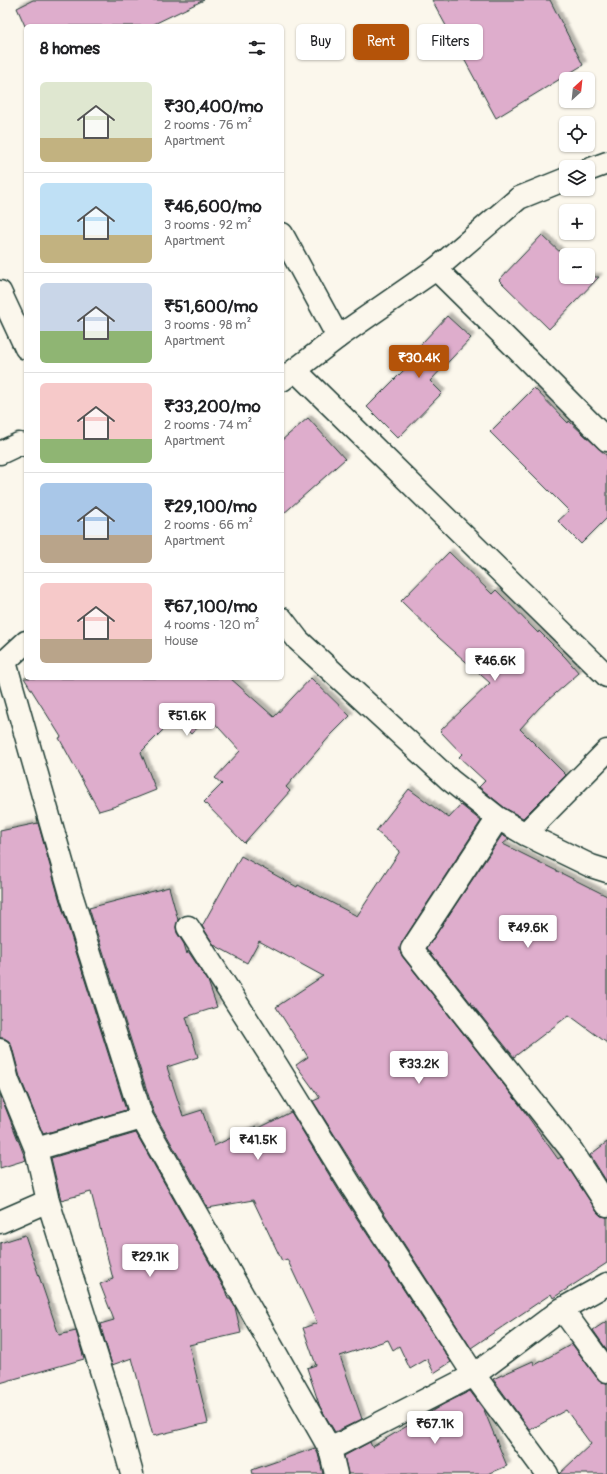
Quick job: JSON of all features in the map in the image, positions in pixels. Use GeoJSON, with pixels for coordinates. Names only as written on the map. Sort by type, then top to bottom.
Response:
{"type":"FeatureCollection","features":[{"type":"Feature","properties":{"kind":"street"},"geometry":{"type":"LineString","coordinates":[[595,167],[607,163]]}},
{"type":"Feature","properties":{"kind":"street"},"geometry":{"type":"LineString","coordinates":[[559,182],[519,198],[436,269],[338,337],[289,375],[607,676]]}},
{"type":"Feature","properties":{"kind":"street"},"geometry":{"type":"LineString","coordinates":[[284,238],[338,337]]}},
{"type":"Feature","properties":{"kind":"street"},"geometry":{"type":"LineString","coordinates":[[436,269],[512,342],[607,440]]}},
{"type":"Feature","properties":{"kind":"street"},"geometry":{"type":"LineString","coordinates":[[0,292],[24,344]]}},
{"type":"Feature","properties":{"kind":"street"},"geometry":{"type":"LineString","coordinates":[[0,453],[19,444],[24,445]]}},
{"type":"Feature","properties":{"kind":"street"},"geometry":{"type":"LineString","coordinates":[[284,622],[298,640],[450,780],[498,818],[525,834],[591,866],[607,871]]}},
{"type":"Feature","properties":{"kind":"street"},"geometry":{"type":"LineString","coordinates":[[24,644],[2,664],[71,894],[142,1118],[330,1449],[336,1474]]}},
{"type":"Feature","properties":{"kind":"street"},"geometry":{"type":"LineString","coordinates":[[525,834],[607,751]]}},
{"type":"Feature","properties":{"kind":"street"},"geometry":{"type":"LineString","coordinates":[[498,818],[412,949],[572,1150],[607,1205]]}},
{"type":"Feature","properties":{"kind":"street"},"geometry":{"type":"LineString","coordinates":[[188,927],[354,1190],[474,1375],[547,1474]]}},
{"type":"Feature","properties":{"kind":"street"},"geometry":{"type":"LineString","coordinates":[[0,1050],[8,1081],[36,1149],[48,1201],[118,1424],[132,1474]]}},
{"type":"Feature","properties":{"kind":"street"},"geometry":{"type":"LineString","coordinates":[[36,1149],[142,1118]]}},
{"type":"Feature","properties":{"kind":"street"},"geometry":{"type":"LineString","coordinates":[[0,1222],[48,1201]]}},
{"type":"Feature","properties":{"kind":"street"},"geometry":{"type":"LineString","coordinates":[[330,1449],[474,1375],[562,1309],[607,1284]]}},
{"type":"Feature","properties":{"kind":"street"},"geometry":{"type":"LineString","coordinates":[[562,1309],[607,1370]]}},
{"type":"Feature","properties":{"kind":"building"},"geometry":{"type":"Polygon","coordinates":[[[33,0],[204,0],[154,24],[24,24],[17,8],[33,0]]]}},
{"type":"Feature","properties":{"kind":"building"},"geometry":{"type":"Polygon","coordinates":[[[432,0],[550,0],[583,65],[572,72],[559,72],[559,80],[496,118],[465,60],[483,60],[483,24],[445,24],[432,0]]]}},
{"type":"Feature","properties":{"kind":"building"},"geometry":{"type":"Polygon","coordinates":[[[542,235],[559,251],[559,284],[592,284],[549,329],[499,280],[542,235]]]}},
{"type":"Feature","properties":{"kind":"building"},"geometry":{"type":"Polygon","coordinates":[[[447,316],[471,338],[430,381],[442,393],[398,438],[367,407],[416,358],[412,354],[447,316]]]}},
{"type":"Feature","properties":{"kind":"building"},"geometry":{"type":"Polygon","coordinates":[[[534,388],[568,423],[569,421],[607,456],[607,518],[581,544],[558,521],[569,511],[490,432],[534,388]]]}},
{"type":"Feature","properties":{"kind":"building"},"geometry":{"type":"Polygon","coordinates":[[[308,418],[345,459],[284,513],[284,438],[308,418]]]}},
{"type":"Feature","properties":{"kind":"building"},"geometry":{"type":"Polygon","coordinates":[[[449,552],[492,594],[496,590],[538,633],[539,631],[565,657],[579,673],[540,707],[520,729],[566,775],[523,818],[505,808],[479,787],[485,781],[459,757],[462,754],[440,731],[490,683],[439,638],[401,601],[449,552]]]}},
{"type":"Feature","properties":{"kind":"building"},"geometry":{"type":"Polygon","coordinates":[[[311,678],[350,716],[331,735],[286,787],[290,791],[244,843],[204,802],[222,784],[215,778],[240,751],[209,717],[191,734],[175,718],[141,752],[156,790],[99,811],[59,738],[61,737],[25,680],[232,680],[274,717],[311,678]]]}},
{"type":"Feature","properties":{"kind":"building"},"geometry":{"type":"Polygon","coordinates":[[[409,789],[449,818],[461,805],[481,821],[402,942],[400,949],[402,956],[519,1104],[558,1159],[561,1157],[562,1158],[597,1212],[601,1216],[607,1217],[607,1263],[553,1298],[551,1294],[471,1348],[313,1101],[320,1098],[296,1065],[308,1057],[276,1007],[323,976],[259,941],[247,963],[214,945],[202,926],[241,856],[297,887],[298,885],[357,916],[400,851],[376,831],[409,789]]]}},
{"type":"Feature","properties":{"kind":"building"},"geometry":{"type":"Polygon","coordinates":[[[38,823],[59,898],[126,1110],[43,1134],[20,1077],[12,1047],[9,1041],[4,1038],[0,1038],[0,831],[38,823]]]}},
{"type":"Feature","properties":{"kind":"building"},"geometry":{"type":"Polygon","coordinates":[[[502,835],[509,839],[503,844],[607,896],[607,1043],[569,1015],[514,1057],[427,948],[502,835]]]}},
{"type":"Feature","properties":{"kind":"building"},"geometry":{"type":"Polygon","coordinates":[[[169,887],[178,920],[176,927],[177,933],[184,944],[187,954],[188,951],[208,981],[217,1007],[186,1017],[198,1057],[167,1067],[183,1116],[202,1110],[214,1146],[256,1126],[257,1129],[291,1112],[339,1191],[451,1362],[434,1373],[427,1359],[410,1369],[399,1346],[393,1350],[388,1340],[340,1356],[362,1419],[335,1432],[320,1407],[307,1368],[316,1365],[303,1328],[317,1323],[287,1259],[282,1261],[253,1200],[208,1208],[154,1113],[89,908],[169,887]]]}},
{"type":"Feature","properties":{"kind":"building"},"geometry":{"type":"Polygon","coordinates":[[[0,1094],[26,1160],[0,1168],[0,1094]]]}},
{"type":"Feature","properties":{"kind":"building"},"geometry":{"type":"Polygon","coordinates":[[[136,1133],[225,1290],[228,1299],[230,1299],[235,1307],[241,1333],[189,1345],[208,1423],[153,1436],[132,1358],[112,1365],[100,1324],[114,1320],[100,1284],[113,1279],[91,1192],[61,1200],[51,1158],[136,1133]]]}},
{"type":"Feature","properties":{"kind":"building"},"geometry":{"type":"Polygon","coordinates":[[[607,1142],[607,1182],[590,1155],[607,1142]]]}},
{"type":"Feature","properties":{"kind":"building"},"geometry":{"type":"Polygon","coordinates":[[[25,1235],[59,1335],[76,1331],[84,1359],[0,1383],[0,1243],[25,1235]]]}},
{"type":"Feature","properties":{"kind":"building"},"geometry":{"type":"Polygon","coordinates":[[[607,1321],[607,1350],[593,1330],[607,1321]]]}},
{"type":"Feature","properties":{"kind":"building"},"geometry":{"type":"Polygon","coordinates":[[[572,1344],[597,1378],[602,1382],[607,1383],[607,1474],[559,1474],[591,1444],[566,1410],[530,1430],[493,1379],[533,1361],[535,1365],[572,1344]]]}},
{"type":"Feature","properties":{"kind":"building"},"geometry":{"type":"Polygon","coordinates":[[[470,1391],[484,1410],[507,1466],[488,1474],[348,1474],[344,1456],[370,1442],[372,1447],[444,1404],[470,1391]]]}},
{"type":"Feature","properties":{"kind":"building"},"geometry":{"type":"Polygon","coordinates":[[[315,1448],[323,1474],[253,1474],[252,1470],[315,1448]]]}}]}
